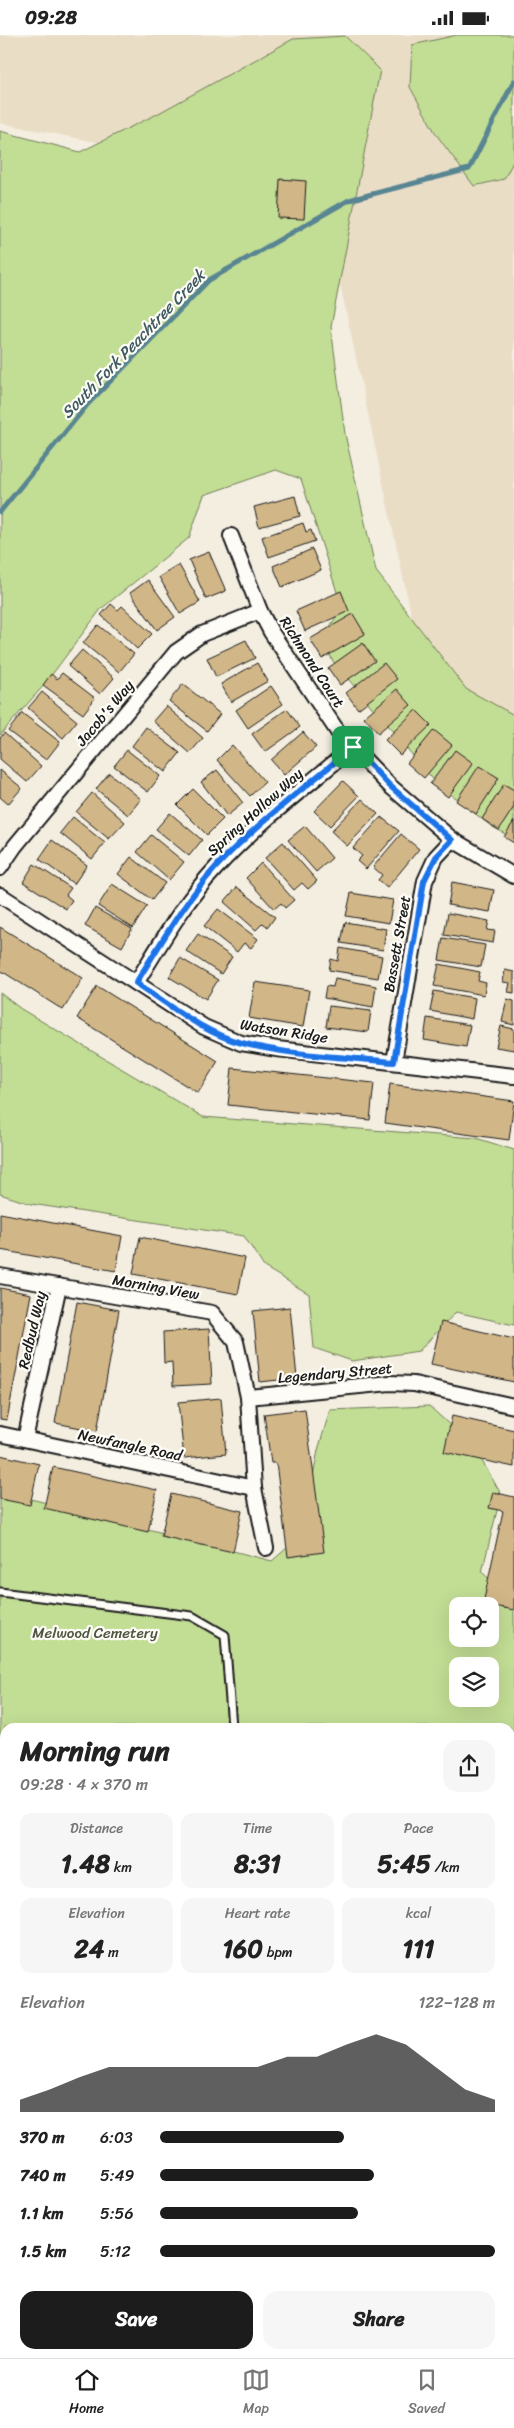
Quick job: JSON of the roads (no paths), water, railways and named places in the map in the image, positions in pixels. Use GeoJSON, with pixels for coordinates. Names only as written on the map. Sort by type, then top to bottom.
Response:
{"type":"FeatureCollection","features":[{"type":"Feature","properties":{"kind":"street","name":"Richmond Court"},"geometry":{"type":"LineString","coordinates":[[231,536],[260,611],[271,632],[338,732],[390,786],[452,840],[514,876]]}},
{"type":"Feature","properties":{"kind":"street","name":"Jacob's Way"},"geometry":{"type":"LineString","coordinates":[[0,868],[15,846],[176,652],[202,634],[260,611]]}},
{"type":"Feature","properties":{"kind":"street","name":"Spring Hollow Way"},"geometry":{"type":"LineString","coordinates":[[136,983],[180,911],[216,868],[254,832],[353,747]]}},
{"type":"Feature","properties":{"kind":"street","name":"Bassett Street"},"geometry":{"type":"LineString","coordinates":[[394,1062],[424,881],[436,857],[452,840]]}},
{"type":"Feature","properties":{"kind":"street","name":"Watson Ridge"},"geometry":{"type":"LineString","coordinates":[[0,895],[204,1027],[241,1043],[277,1049],[514,1076]]}},
{"type":"Feature","properties":{"kind":"street","name":"Morning View"},"geometry":{"type":"LineString","coordinates":[[0,1276],[212,1313],[236,1342],[248,1397],[254,1488],[266,1548]]}},
{"type":"Feature","properties":{"kind":"street","name":"Redbud Way"},"geometry":{"type":"LineString","coordinates":[[25,1439],[59,1286]]}},
{"type":"Feature","properties":{"kind":"street","name":"Legendary Street"},"geometry":{"type":"LineString","coordinates":[[248,1397],[390,1383],[414,1384],[514,1406]]}},
{"type":"Feature","properties":{"kind":"street","name":"Newfangle Road"},"geometry":{"type":"LineString","coordinates":[[0,1434],[254,1488]]}},
{"type":"Feature","properties":{"kind":"lane"},"geometry":{"type":"LineString","coordinates":[[0,1592],[192,1616],[225,1635],[232,1723]]}},
{"type":"Feature","properties":{"kind":"waterway","name":"South Fork Peachtree Creek"},"geometry":{"type":"LineString","coordinates":[[0,512],[88,404],[209,280],[349,200],[469,169],[514,81]]}},
{"type":"Feature","properties":{"kind":"park label","name":"Melwood Cemetery"},"geometry":{"type":"Point","coordinates":[95,1633]}}]}
